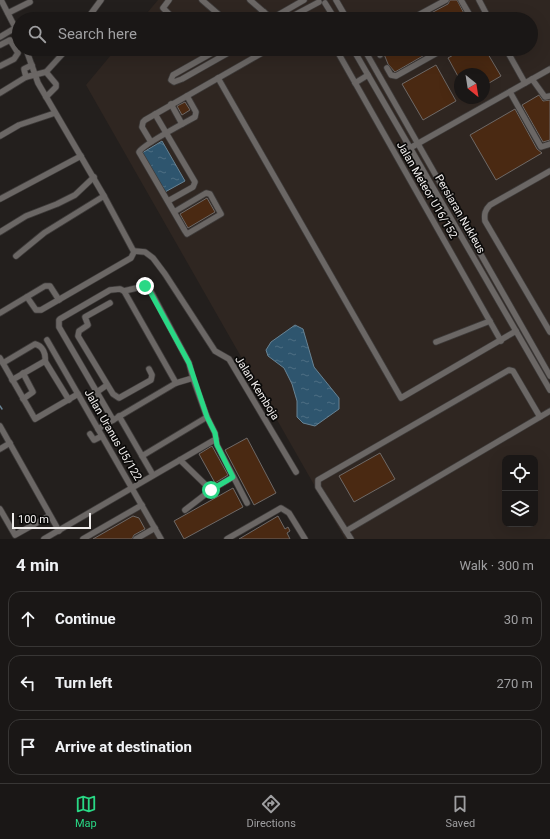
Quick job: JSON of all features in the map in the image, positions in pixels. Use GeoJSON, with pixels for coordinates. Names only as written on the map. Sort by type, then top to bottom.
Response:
{"type":"FeatureCollection","features":[{"type":"Feature","properties":{"kind":"street"},"geometry":{"type":"LineString","coordinates":[[1,0],[12,22]]}},
{"type":"Feature","properties":{"kind":"street"},"geometry":{"type":"LineString","coordinates":[[92,12],[101,0]]}},
{"type":"Feature","properties":{"kind":"street"},"geometry":{"type":"LineString","coordinates":[[167,12],[163,8],[169,0]]}},
{"type":"Feature","properties":{"kind":"street"},"geometry":{"type":"LineString","coordinates":[[202,0],[216,12]]}},
{"type":"Feature","properties":{"kind":"street"},"geometry":{"type":"LineString","coordinates":[[250,0],[264,12]]}},
{"type":"Feature","properties":{"kind":"street"},"geometry":{"type":"LineString","coordinates":[[284,12],[304,0]]}},
{"type":"Feature","properties":{"kind":"street"},"geometry":{"type":"LineString","coordinates":[[336,0],[343,12]]}},
{"type":"Feature","properties":{"kind":"street"},"geometry":{"type":"LineString","coordinates":[[424,12],[446,0]]}},
{"type":"Feature","properties":{"kind":"street"},"geometry":{"type":"LineString","coordinates":[[461,0],[468,12]]}},
{"type":"Feature","properties":{"kind":"street"},"geometry":{"type":"LineString","coordinates":[[479,0],[485,12]]}},
{"type":"Feature","properties":{"kind":"street"},"geometry":{"type":"LineString","coordinates":[[301,12],[323,1],[330,12]]}},
{"type":"Feature","properties":{"kind":"street"},"geometry":{"type":"LineString","coordinates":[[8,13],[30,2]]}},
{"type":"Feature","properties":{"kind":"street"},"geometry":{"type":"LineString","coordinates":[[0,37],[12,30]]}},
{"type":"Feature","properties":{"kind":"street"},"geometry":{"type":"LineString","coordinates":[[0,45],[10,40],[12,41]]}},
{"type":"Feature","properties":{"kind":"street"},"geometry":{"type":"LineString","coordinates":[[0,66],[16,56]]}},
{"type":"Feature","properties":{"kind":"street"},"geometry":{"type":"LineString","coordinates":[[28,297],[36,310],[39,310],[131,258],[134,251],[94,177],[46,97],[29,56]]}},
{"type":"Feature","properties":{"kind":"street"},"geometry":{"type":"LineString","coordinates":[[0,92],[26,77],[46,72],[61,56]]}},
{"type":"Feature","properties":{"kind":"street"},"geometry":{"type":"LineString","coordinates":[[204,56],[173,75],[172,80],[177,81],[220,57]]}},
{"type":"Feature","properties":{"kind":"street"},"geometry":{"type":"LineString","coordinates":[[151,142],[142,124],[145,120],[257,56]]}},
{"type":"Feature","properties":{"kind":"street","name":"Jalan Meteor U16/152"},"geometry":{"type":"LineString","coordinates":[[340,56],[501,341]]}},
{"type":"Feature","properties":{"kind":"street","name":"Persiaran Nukleus"},"geometry":{"type":"LineString","coordinates":[[356,56],[516,331],[548,383],[550,390]]}},
{"type":"Feature","properties":{"kind":"street","name":"Persiaran Nukleus"},"geometry":{"type":"LineString","coordinates":[[368,56],[550,374]]}},
{"type":"Feature","properties":{"kind":"street"},"geometry":{"type":"LineString","coordinates":[[387,68],[394,77],[432,56]]}},
{"type":"Feature","properties":{"kind":"street"},"geometry":{"type":"LineString","coordinates":[[510,56],[525,83]]}},
{"type":"Feature","properties":{"kind":"street"},"geometry":{"type":"LineString","coordinates":[[26,77],[24,69],[32,65]]}},
{"type":"Feature","properties":{"kind":"street"},"geometry":{"type":"LineString","coordinates":[[410,148],[550,69]]}},
{"type":"Feature","properties":{"kind":"street"},"geometry":{"type":"LineString","coordinates":[[46,72],[56,84],[56,87],[46,97]]}},
{"type":"Feature","properties":{"kind":"street"},"geometry":{"type":"LineString","coordinates":[[355,83],[368,75]]}},
{"type":"Feature","properties":{"kind":"street"},"geometry":{"type":"LineString","coordinates":[[218,78],[399,396],[404,397],[516,331]]}},
{"type":"Feature","properties":{"kind":"street"},"geometry":{"type":"LineString","coordinates":[[532,79],[545,97],[550,96]]}},
{"type":"Feature","properties":{"kind":"street"},"geometry":{"type":"LineString","coordinates":[[510,92],[541,147],[550,144]]}},
{"type":"Feature","properties":{"kind":"street"},"geometry":{"type":"LineString","coordinates":[[174,212],[206,193],[210,194],[221,214],[187,234],[174,212],[168,201],[139,152],[140,149],[151,142],[196,116],[187,96]]}},
{"type":"Feature","properties":{"kind":"street"},"geometry":{"type":"LineString","coordinates":[[171,104],[182,124]]}},
{"type":"Feature","properties":{"kind":"street"},"geometry":{"type":"LineString","coordinates":[[0,136],[19,125],[55,113]]}},
{"type":"Feature","properties":{"kind":"street"},"geometry":{"type":"LineString","coordinates":[[156,114],[195,183],[193,187],[168,201]]}},
{"type":"Feature","properties":{"kind":"street"},"geometry":{"type":"LineString","coordinates":[[0,199],[81,156]]}},
{"type":"Feature","properties":{"kind":"street"},"geometry":{"type":"LineString","coordinates":[[550,171],[490,205],[484,217],[550,332]]}},
{"type":"Feature","properties":{"kind":"street"},"geometry":{"type":"LineString","coordinates":[[0,232],[26,216],[75,195],[94,177]]}},
{"type":"Feature","properties":{"kind":"street"},"geometry":{"type":"LineString","coordinates":[[16,256],[44,233],[104,196]]}},
{"type":"Feature","properties":{"kind":"street","name":"Jalan Kemboja"},"geometry":{"type":"LineString","coordinates":[[134,251],[145,252],[153,258],[169,279],[215,351],[228,359],[232,364],[296,472]]}},
{"type":"Feature","properties":{"kind":"street"},"geometry":{"type":"LineString","coordinates":[[0,313],[48,285],[59,300]]}},
{"type":"Feature","properties":{"kind":"street"},"geometry":{"type":"LineString","coordinates":[[113,420],[59,327],[58,320],[110,290],[120,289],[124,291],[145,286],[148,288],[189,363],[217,445],[247,503]]}},
{"type":"Feature","properties":{"kind":"street"},"geometry":{"type":"LineString","coordinates":[[124,291],[176,383]]}},
{"type":"Feature","properties":{"kind":"street"},"geometry":{"type":"LineString","coordinates":[[110,303],[85,317],[88,325],[79,330],[78,334],[107,385],[116,397],[121,397],[151,380],[152,375],[149,369]]}},
{"type":"Feature","properties":{"kind":"street"},"geometry":{"type":"LineString","coordinates":[[436,342],[490,321]]}},
{"type":"Feature","properties":{"kind":"street","name":"Jalan Uranus U5/122"},"geometry":{"type":"LineString","coordinates":[[47,340],[161,539]]}},
{"type":"Feature","properties":{"kind":"street"},"geometry":{"type":"LineString","coordinates":[[69,400],[45,361],[44,352],[38,345],[35,344],[1,361],[35,419],[69,400],[78,394]]}},
{"type":"Feature","properties":{"kind":"street"},"geometry":{"type":"LineString","coordinates":[[12,380],[45,361]]}},
{"type":"Feature","properties":{"kind":"street"},"geometry":{"type":"LineString","coordinates":[[351,539],[318,487],[318,480],[509,370],[513,371],[540,417]]}},
{"type":"Feature","properties":{"kind":"street"},"geometry":{"type":"LineString","coordinates":[[23,374],[33,392],[23,399]]}},
{"type":"Feature","properties":{"kind":"street"},"geometry":{"type":"LineString","coordinates":[[543,377],[550,374]]}},
{"type":"Feature","properties":{"kind":"street"},"geometry":{"type":"LineString","coordinates":[[98,429],[176,383],[193,378]]}},
{"type":"Feature","properties":{"kind":"street"},"geometry":{"type":"LineString","coordinates":[[97,392],[107,385]]}},
{"type":"Feature","properties":{"kind":"street"},"geometry":{"type":"LineString","coordinates":[[346,531],[550,411]]}},
{"type":"Feature","properties":{"kind":"street"},"geometry":{"type":"LineString","coordinates":[[119,416],[153,475]]}},
{"type":"Feature","properties":{"kind":"street"},"geometry":{"type":"LineString","coordinates":[[142,456],[207,417]]}},
{"type":"Feature","properties":{"kind":"street"},"geometry":{"type":"LineString","coordinates":[[0,426],[49,516],[59,531]]}},
{"type":"Feature","properties":{"kind":"street"},"geometry":{"type":"LineString","coordinates":[[90,434],[94,440],[102,436]]}},
{"type":"Feature","properties":{"kind":"street"},"geometry":{"type":"LineString","coordinates":[[44,539],[131,487],[216,439]]}},
{"type":"Feature","properties":{"kind":"street"},"geometry":{"type":"LineString","coordinates":[[0,449],[10,443]]}},
{"type":"Feature","properties":{"kind":"street"},"geometry":{"type":"LineString","coordinates":[[180,460],[211,490]]}},
{"type":"Feature","properties":{"kind":"street"},"geometry":{"type":"LineString","coordinates":[[185,510],[211,490],[233,477]]}},
{"type":"Feature","properties":{"kind":"street"},"geometry":{"type":"LineString","coordinates":[[83,539],[142,505]]}},
{"type":"Feature","properties":{"kind":"street"},"geometry":{"type":"LineString","coordinates":[[227,539],[237,537],[281,508],[289,513],[305,539]]}},
{"type":"Feature","properties":{"kind":"street"},"geometry":{"type":"LineString","coordinates":[[0,509],[16,537],[49,516]]}},
{"type":"Feature","properties":{"kind":"street"},"geometry":{"type":"LineString","coordinates":[[136,539],[155,528]]}},
{"type":"Feature","properties":{"kind":"shaded area"},"geometry":{"type":"Polygon","coordinates":[[[158,0],[550,0],[550,539],[345,539],[86,85],[110,56],[538,56],[538,12],[148,12],[158,0]]]}},
{"type":"Feature","properties":{"kind":"shaded area"},"geometry":{"type":"Polygon","coordinates":[[[141,508],[158,539],[88,539],[141,508]]]}},
{"type":"Feature","properties":{"kind":"water"},"geometry":{"type":"Polygon","coordinates":[[[162,141],[185,181],[165,192],[142,153],[162,141]]]}},
{"type":"Feature","properties":{"kind":"water"},"geometry":{"type":"Polygon","coordinates":[[[295,325],[303,329],[314,367],[339,398],[339,409],[315,426],[303,423],[297,417],[297,401],[292,384],[284,368],[268,356],[266,350],[271,342],[295,325]]]}},
{"type":"Feature","properties":{"kind":"building"},"geometry":{"type":"Polygon","coordinates":[[[450,0],[457,0],[463,12],[433,12],[448,4],[450,0]]]}},
{"type":"Feature","properties":{"kind":"building"},"geometry":{"type":"Polygon","coordinates":[[[385,56],[423,56],[395,72],[388,64],[385,56]]]}},
{"type":"Feature","properties":{"kind":"building"},"geometry":{"type":"Polygon","coordinates":[[[452,56],[489,56],[501,76],[490,82],[490,68],[454,69],[448,58],[452,56]]]}},
{"type":"Feature","properties":{"kind":"building"},"geometry":{"type":"Polygon","coordinates":[[[436,65],[454,97],[454,102],[423,120],[402,84],[436,65]]]}},
{"type":"Feature","properties":{"kind":"building"},"geometry":{"type":"Polygon","coordinates":[[[539,95],[543,101],[550,100],[550,140],[543,142],[522,105],[539,95]]]}},
{"type":"Feature","properties":{"kind":"building"},"geometry":{"type":"Polygon","coordinates":[[[185,102],[190,110],[182,115],[177,106],[185,102]]]}},
{"type":"Feature","properties":{"kind":"building"},"geometry":{"type":"Polygon","coordinates":[[[515,109],[537,149],[542,153],[496,180],[470,135],[515,109]]]}},
{"type":"Feature","properties":{"kind":"building"},"geometry":{"type":"Polygon","coordinates":[[[207,198],[215,212],[188,228],[180,214],[207,198]]]}},
{"type":"Feature","properties":{"kind":"building"},"geometry":{"type":"Polygon","coordinates":[[[247,438],[276,493],[254,505],[225,450],[247,438]]]}},
{"type":"Feature","properties":{"kind":"building"},"geometry":{"type":"Polygon","coordinates":[[[212,446],[228,475],[215,483],[199,454],[212,446]]]}},
{"type":"Feature","properties":{"kind":"building"},"geometry":{"type":"Polygon","coordinates":[[[380,453],[395,479],[354,502],[339,476],[380,453]]]}},
{"type":"Feature","properties":{"kind":"building"},"geometry":{"type":"Polygon","coordinates":[[[233,488],[243,507],[184,539],[174,521],[233,488]]]}},
{"type":"Feature","properties":{"kind":"building"},"geometry":{"type":"Polygon","coordinates":[[[133,516],[139,518],[145,529],[134,535],[132,539],[93,539],[133,516]]]}},
{"type":"Feature","properties":{"kind":"building"},"geometry":{"type":"Polygon","coordinates":[[[278,516],[285,529],[288,527],[290,531],[287,533],[290,539],[239,539],[278,516]]]}},
{"type":"Feature","properties":{"kind":"route"},"geometry":{"type":"LineString","coordinates":[[145,286],[148,288],[189,363],[207,417],[215,433],[217,445],[233,477],[211,490]]}}]}
